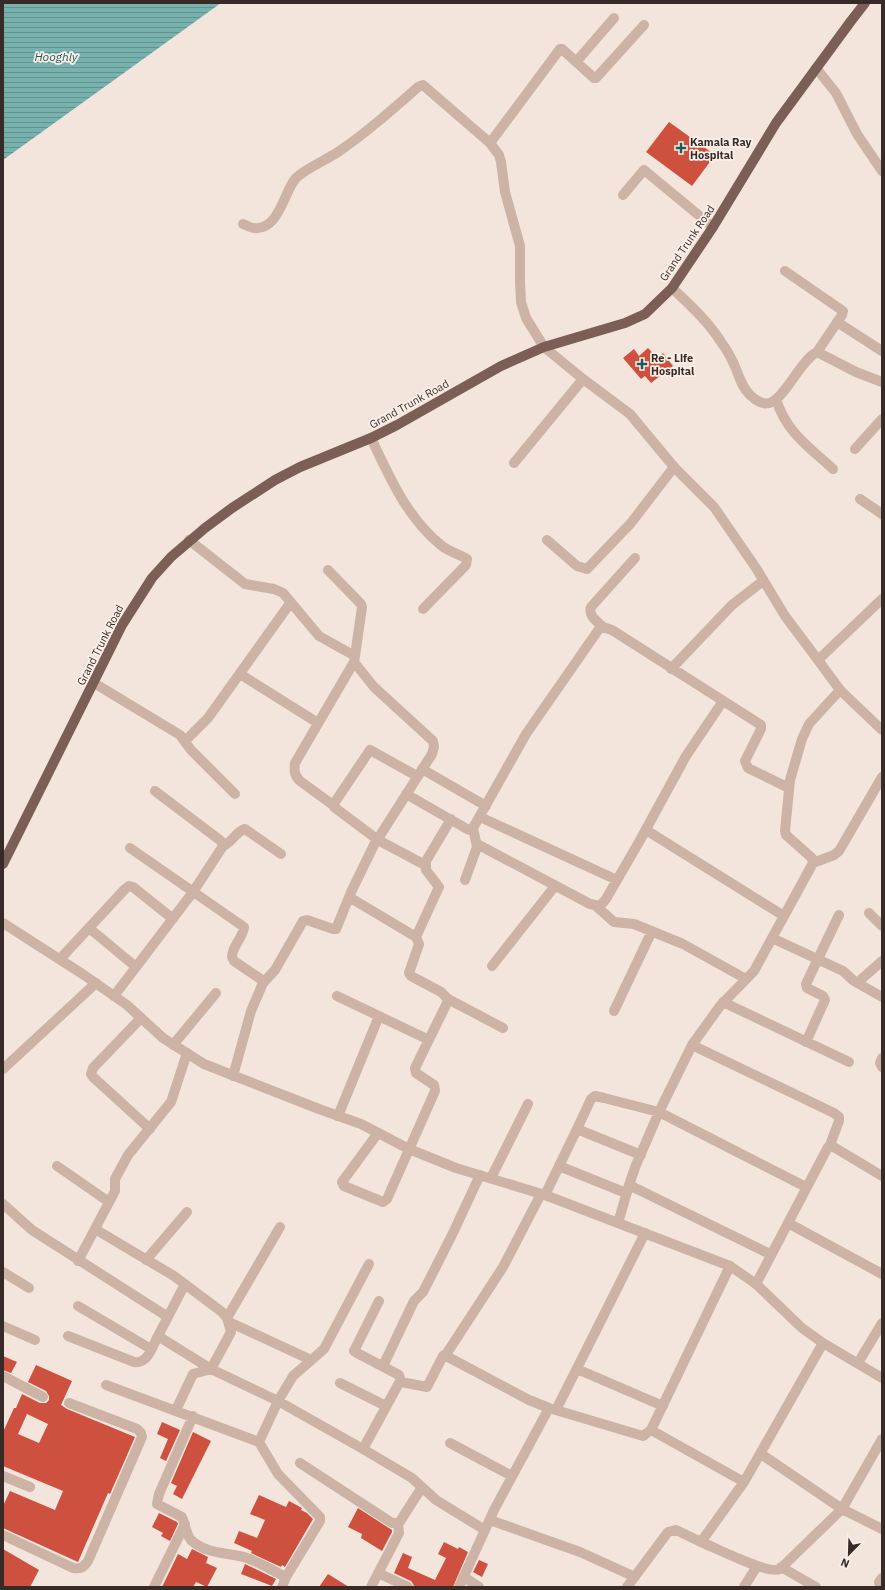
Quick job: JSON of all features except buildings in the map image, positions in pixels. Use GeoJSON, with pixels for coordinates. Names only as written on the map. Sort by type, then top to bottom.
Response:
{"type":"FeatureCollection","features":[{"type":"Feature","properties":{"kind":"main road","name":"Grand Trunk Road"},"geometry":{"type":"LineString","coordinates":[[3,864],[122,625],[152,578],[171,557],[189,540],[232,508],[275,480],[300,467],[371,438],[403,422],[501,366],[544,347],[625,323],[645,314],[672,288],[712,227],[776,123],[865,3]]}},
{"type":"Feature","properties":{"kind":"street"},"geometry":{"type":"LineString","coordinates":[[576,62],[614,18]]}},
{"type":"Feature","properties":{"kind":"street"},"geometry":{"type":"LineString","coordinates":[[490,143],[560,49],[562,49],[594,78],[596,78],[644,26]]}},
{"type":"Feature","properties":{"kind":"street"},"geometry":{"type":"LineString","coordinates":[[816,68],[836,93],[857,134],[882,170]]}},
{"type":"Feature","properties":{"kind":"street"},"geometry":{"type":"LineString","coordinates":[[243,224],[254,228],[262,228],[271,222],[278,214],[290,185],[298,176],[342,149],[421,86],[423,85],[429,89],[490,143],[499,155],[504,192],[518,238],[521,256],[520,292],[524,310],[526,318],[544,347],[583,379],[630,414],[674,467],[714,507],[785,616],[840,690],[882,730]]}},
{"type":"Feature","properties":{"kind":"street"},"geometry":{"type":"LineString","coordinates":[[623,196],[644,170],[712,227]]}},
{"type":"Feature","properties":{"kind":"street"},"geometry":{"type":"LineString","coordinates":[[672,288],[701,315],[714,331],[731,359],[742,386],[755,399],[764,403],[772,402],[810,357],[817,352],[843,313],[840,309],[785,271]]}},
{"type":"Feature","properties":{"kind":"street"},"geometry":{"type":"LineString","coordinates":[[837,322],[882,351]]}},
{"type":"Feature","properties":{"kind":"street"},"geometry":{"type":"LineString","coordinates":[[817,352],[856,372],[882,382]]}},
{"type":"Feature","properties":{"kind":"street"},"geometry":{"type":"LineString","coordinates":[[514,463],[583,379]]}},
{"type":"Feature","properties":{"kind":"street"},"geometry":{"type":"LineString","coordinates":[[776,399],[782,416],[792,430],[833,469]]}},
{"type":"Feature","properties":{"kind":"street"},"geometry":{"type":"LineString","coordinates":[[855,449],[882,419]]}},
{"type":"Feature","properties":{"kind":"street"},"geometry":{"type":"LineString","coordinates":[[371,438],[393,485],[416,521],[442,546],[467,560],[466,565],[423,610]]}},
{"type":"Feature","properties":{"kind":"street"},"geometry":{"type":"LineString","coordinates":[[547,540],[577,566],[587,569],[631,523],[674,467]]}},
{"type":"Feature","properties":{"kind":"street"},"geometry":{"type":"LineString","coordinates":[[860,499],[882,514]]}},
{"type":"Feature","properties":{"kind":"street"},"geometry":{"type":"LineString","coordinates":[[189,540],[244,584],[274,588],[283,593],[319,636],[355,659],[374,687],[433,741],[434,747],[432,754],[419,772],[378,840],[349,897],[336,930],[307,920],[303,921],[275,970],[263,983],[249,1017],[233,1076]]}},
{"type":"Feature","properties":{"kind":"street"},"geometry":{"type":"LineString","coordinates":[[636,558],[591,607],[591,616],[603,627],[612,630],[761,726],[761,729],[745,761],[746,765],[748,768],[789,788]]}},
{"type":"Feature","properties":{"kind":"street"},"geometry":{"type":"LineString","coordinates":[[328,570],[361,604],[362,607],[355,659],[295,763],[295,776],[378,840],[425,865]]}},
{"type":"Feature","properties":{"kind":"street"},"geometry":{"type":"LineString","coordinates":[[672,669],[732,605],[763,581]]}},
{"type":"Feature","properties":{"kind":"street"},"geometry":{"type":"LineString","coordinates":[[818,660],[882,599]]}},
{"type":"Feature","properties":{"kind":"street"},"geometry":{"type":"LineString","coordinates":[[185,741],[208,718],[291,602]]}},
{"type":"Feature","properties":{"kind":"street"},"geometry":{"type":"LineString","coordinates":[[406,794],[467,829],[470,830],[473,828],[526,734],[599,629],[603,627]]}},
{"type":"Feature","properties":{"kind":"street"},"geometry":{"type":"LineString","coordinates":[[240,674],[318,723]]}},
{"type":"Feature","properties":{"kind":"street"},"geometry":{"type":"LineString","coordinates":[[94,683],[180,735],[191,750],[235,794]]}},
{"type":"Feature","properties":{"kind":"street"},"geometry":{"type":"LineString","coordinates":[[813,863],[812,858],[786,835],[785,831],[789,788],[797,752],[809,724],[840,690]]}},
{"type":"Feature","properties":{"kind":"street"},"geometry":{"type":"LineString","coordinates":[[596,906],[600,906],[604,903],[686,756],[723,701]]}},
{"type":"Feature","properties":{"kind":"street"},"geometry":{"type":"LineString","coordinates":[[333,805],[370,750],[419,772],[486,806]]}},
{"type":"Feature","properties":{"kind":"street"},"geometry":{"type":"LineString","coordinates":[[618,1223],[628,1189],[641,1155],[659,1112],[692,1046],[723,1002],[754,971],[813,863],[834,855],[838,851],[882,777]]}},
{"type":"Feature","properties":{"kind":"street"},"geometry":{"type":"LineString","coordinates":[[155,791],[221,841],[223,846]]}},
{"type":"Feature","properties":{"kind":"street"},"geometry":{"type":"LineString","coordinates":[[480,817],[617,880]]}},
{"type":"Feature","properties":{"kind":"street"},"geometry":{"type":"LineString","coordinates":[[416,937],[439,887],[426,870],[425,865],[451,819]]}},
{"type":"Feature","properties":{"kind":"street"},"geometry":{"type":"LineString","coordinates":[[465,880],[476,855],[477,844],[473,828]]}},
{"type":"Feature","properties":{"kind":"street"},"geometry":{"type":"LineString","coordinates":[[114,996],[193,892],[223,846],[229,843],[241,830],[245,829],[281,854]]}},
{"type":"Feature","properties":{"kind":"street"},"geometry":{"type":"LineString","coordinates":[[646,830],[784,916]]}},
{"type":"Feature","properties":{"kind":"street"},"geometry":{"type":"LineString","coordinates":[[477,844],[555,886],[596,906],[614,922],[634,924],[693,948],[746,979]]}},
{"type":"Feature","properties":{"kind":"street"},"geometry":{"type":"LineString","coordinates":[[130,848],[243,926],[244,931],[232,952],[232,957],[234,961],[262,980],[263,983]]}},
{"type":"Feature","properties":{"kind":"street"},"geometry":{"type":"LineString","coordinates":[[60,959],[129,886],[133,887],[173,919]]}},
{"type":"Feature","properties":{"kind":"street"},"geometry":{"type":"LineString","coordinates":[[492,966],[555,886]]}},
{"type":"Feature","properties":{"kind":"street"},"geometry":{"type":"LineString","coordinates":[[349,897],[416,937],[419,944],[409,973],[411,976],[441,992],[448,999],[503,1028]]}},
{"type":"Feature","properties":{"kind":"street"},"geometry":{"type":"LineString","coordinates":[[869,913],[882,926]]}},
{"type":"Feature","properties":{"kind":"street"},"geometry":{"type":"LineString","coordinates":[[806,1042],[825,1000],[823,996],[806,987],[839,915]]}},
{"type":"Feature","properties":{"kind":"street"},"geometry":{"type":"LineString","coordinates":[[3,923],[96,983],[127,1005],[163,1038],[204,1064],[361,1124],[409,1149],[456,1168],[543,1194],[730,1266],[756,1284],[802,1328],[823,1343],[882,1378]]}},
{"type":"Feature","properties":{"kind":"street"},"geometry":{"type":"LineString","coordinates":[[89,928],[136,967]]}},
{"type":"Feature","properties":{"kind":"street"},"geometry":{"type":"LineString","coordinates":[[614,1011],[652,931]]}},
{"type":"Feature","properties":{"kind":"street"},"geometry":{"type":"LineString","coordinates":[[772,938],[843,971],[857,983],[882,997]]}},
{"type":"Feature","properties":{"kind":"street"},"geometry":{"type":"LineString","coordinates":[[857,983],[882,961]]}},
{"type":"Feature","properties":{"kind":"street"},"geometry":{"type":"LineString","coordinates":[[3,1069],[96,983]]}},
{"type":"Feature","properties":{"kind":"street"},"geometry":{"type":"LineString","coordinates":[[174,1045],[216,992]]}},
{"type":"Feature","properties":{"kind":"street"},"geometry":{"type":"LineString","coordinates":[[337,996],[429,1040]]}},
{"type":"Feature","properties":{"kind":"street"},"geometry":{"type":"LineString","coordinates":[[378,1133],[343,1181],[344,1186],[385,1202],[435,1091],[434,1085],[415,1071],[416,1065],[448,999]]}},
{"type":"Feature","properties":{"kind":"street"},"geometry":{"type":"LineString","coordinates":[[723,1002],[849,1062]]}},
{"type":"Feature","properties":{"kind":"street"},"geometry":{"type":"LineString","coordinates":[[338,1116],[379,1016]]}},
{"type":"Feature","properties":{"kind":"street"},"geometry":{"type":"LineString","coordinates":[[141,1018],[93,1068],[92,1074],[93,1077],[150,1129]]}},
{"type":"Feature","properties":{"kind":"street"},"geometry":{"type":"LineString","coordinates":[[692,1046],[838,1117],[839,1121],[830,1145],[770,1254],[756,1284]]}},
{"type":"Feature","properties":{"kind":"street"},"geometry":{"type":"LineString","coordinates":[[78,1261],[115,1189],[114,1181],[118,1173],[132,1150],[171,1102],[187,1053]]}},
{"type":"Feature","properties":{"kind":"street"},"geometry":{"type":"LineString","coordinates":[[882,1058],[880,1062],[882,1067]]}},
{"type":"Feature","properties":{"kind":"street"},"geometry":{"type":"LineString","coordinates":[[401,1382],[427,1387],[443,1356],[447,1353],[503,1267],[559,1166],[592,1099],[595,1096],[659,1112],[806,1187]]}},
{"type":"Feature","properties":{"kind":"street"},"geometry":{"type":"LineString","coordinates":[[491,1178],[528,1104]]}},
{"type":"Feature","properties":{"kind":"street"},"geometry":{"type":"LineString","coordinates":[[577,1129],[641,1155]]}},
{"type":"Feature","properties":{"kind":"street"},"geometry":{"type":"LineString","coordinates":[[830,1145],[882,1176]]}},
{"type":"Feature","properties":{"kind":"street"},"geometry":{"type":"LineString","coordinates":[[58,1166],[109,1202]]}},
{"type":"Feature","properties":{"kind":"street"},"geometry":{"type":"LineString","coordinates":[[559,1166],[628,1189],[770,1254]]}},
{"type":"Feature","properties":{"kind":"street"},"geometry":{"type":"LineString","coordinates":[[383,1366],[414,1301],[423,1292],[449,1242],[480,1175]]}},
{"type":"Feature","properties":{"kind":"street"},"geometry":{"type":"LineString","coordinates":[[3,1204],[32,1230],[78,1261],[168,1317]]}},
{"type":"Feature","properties":{"kind":"street"},"geometry":{"type":"LineString","coordinates":[[146,1260],[187,1212]]}},
{"type":"Feature","properties":{"kind":"street"},"geometry":{"type":"LineString","coordinates":[[788,1222],[882,1274]]}},
{"type":"Feature","properties":{"kind":"street"},"geometry":{"type":"LineString","coordinates":[[228,1320],[280,1227]]}},
{"type":"Feature","properties":{"kind":"street"},"geometry":{"type":"LineString","coordinates":[[95,1229],[174,1276],[222,1312],[228,1320],[231,1330],[211,1369]]}},
{"type":"Feature","properties":{"kind":"street"},"geometry":{"type":"LineString","coordinates":[[458,1587],[512,1476],[577,1369],[645,1233]]}},
{"type":"Feature","properties":{"kind":"street"},"geometry":{"type":"LineString","coordinates":[[259,1442],[278,1401],[293,1376],[324,1349],[369,1264]]}},
{"type":"Feature","properties":{"kind":"street"},"geometry":{"type":"LineString","coordinates":[[447,1353],[448,1357],[529,1400],[552,1409],[643,1436],[651,1430],[730,1266]]}},
{"type":"Feature","properties":{"kind":"street"},"geometry":{"type":"LineString","coordinates":[[3,1272],[30,1288]]}},
{"type":"Feature","properties":{"kind":"street"},"geometry":{"type":"LineString","coordinates":[[68,1336],[134,1362],[142,1362],[151,1349],[185,1284]]}},
{"type":"Feature","properties":{"kind":"street"},"geometry":{"type":"LineString","coordinates":[[379,1301],[354,1350],[399,1375],[401,1382]]}},
{"type":"Feature","properties":{"kind":"street"},"geometry":{"type":"LineString","coordinates":[[78,1306],[151,1349]]}},
{"type":"Feature","properties":{"kind":"street"},"geometry":{"type":"LineString","coordinates":[[228,1320],[311,1360]]}},
{"type":"Feature","properties":{"kind":"street"},"geometry":{"type":"LineString","coordinates":[[858,1363],[882,1323]]}},
{"type":"Feature","properties":{"kind":"street"},"geometry":{"type":"LineString","coordinates":[[3,1326],[35,1340]]}},
{"type":"Feature","properties":{"kind":"street"},"geometry":{"type":"LineString","coordinates":[[158,1336],[211,1369],[278,1401],[412,1478],[436,1500],[485,1530]]}},
{"type":"Feature","properties":{"kind":"street"},"geometry":{"type":"LineString","coordinates":[[702,1542],[744,1482],[823,1343]]}},
{"type":"Feature","properties":{"kind":"street"},"geometry":{"type":"LineString","coordinates":[[176,1410],[193,1374],[211,1369]]}},
{"type":"Feature","properties":{"kind":"street"},"geometry":{"type":"LineString","coordinates":[[577,1369],[663,1406]]}},
{"type":"Feature","properties":{"kind":"street"},"geometry":{"type":"LineString","coordinates":[[3,1376],[43,1397]]}},
{"type":"Feature","properties":{"kind":"street"},"geometry":{"type":"LineString","coordinates":[[363,1449],[398,1384],[401,1382]]}},
{"type":"Feature","properties":{"kind":"street"},"geometry":{"type":"LineString","coordinates":[[340,1383],[386,1406]]}},
{"type":"Feature","properties":{"kind":"street"},"geometry":{"type":"LineString","coordinates":[[106,1385],[193,1416],[259,1442],[278,1474],[320,1516],[320,1521],[284,1582],[254,1561],[239,1556],[216,1553],[200,1545],[191,1539],[181,1516],[158,1506],[157,1502],[193,1416]]}},
{"type":"Feature","properties":{"kind":"street"},"geometry":{"type":"LineString","coordinates":[[3,1535],[72,1568],[79,1569],[84,1567],[88,1561],[142,1438],[141,1433],[137,1429],[69,1403]]}},
{"type":"Feature","properties":{"kind":"street"},"geometry":{"type":"LineString","coordinates":[[651,1430],[744,1482]]}},
{"type":"Feature","properties":{"kind":"street"},"geometry":{"type":"LineString","coordinates":[[628,1587],[668,1532],[676,1530],[757,1566],[776,1570],[842,1509],[882,1439]]}},
{"type":"Feature","properties":{"kind":"street"},"geometry":{"type":"LineString","coordinates":[[450,1443],[512,1476]]}},
{"type":"Feature","properties":{"kind":"street"},"geometry":{"type":"LineString","coordinates":[[761,1454],[842,1509],[882,1529]]}},
{"type":"Feature","properties":{"kind":"street"},"geometry":{"type":"LineString","coordinates":[[300,1463],[392,1523],[398,1524]]}},
{"type":"Feature","properties":{"kind":"street"},"geometry":{"type":"LineString","coordinates":[[3,1476],[30,1487]]}},
{"type":"Feature","properties":{"kind":"street"},"geometry":{"type":"LineString","coordinates":[[371,1587],[399,1533],[398,1524],[422,1487]]}},
{"type":"Feature","properties":{"kind":"street"},"geometry":{"type":"LineString","coordinates":[[490,1520],[580,1552],[635,1577]]}},
{"type":"Feature","properties":{"kind":"street"},"geometry":{"type":"LineString","coordinates":[[154,1587],[185,1524]]}},
{"type":"Feature","properties":{"kind":"street"},"geometry":{"type":"LineString","coordinates":[[744,1587],[757,1566]]}},
{"type":"Feature","properties":{"kind":"street"},"geometry":{"type":"LineString","coordinates":[[781,1567],[816,1587]]}},
{"type":"Feature","properties":{"kind":"street"},"geometry":{"type":"LineString","coordinates":[[378,1573],[408,1587]]}},
{"type":"Feature","properties":{"kind":"street"},"geometry":{"type":"LineString","coordinates":[[464,1577],[479,1587]]}},
{"type":"Feature","properties":{"kind":"street"},"geometry":{"type":"LineString","coordinates":[[880,1587],[879,1582],[882,1578]]}},
{"type":"Feature","properties":{"kind":"water","name":"Hooghly"},"geometry":{"type":"Polygon","coordinates":[[[3,3],[221,3],[3,160],[3,3]]]}},
{"type":"Feature","properties":{"kind":"place","name":"Kamala Ray Hospital"},"geometry":{"type":"Point","coordinates":[681,148]}},
{"type":"Feature","properties":{"kind":"place","name":"Re - Life Hospital"},"geometry":{"type":"Point","coordinates":[642,364]}}]}
